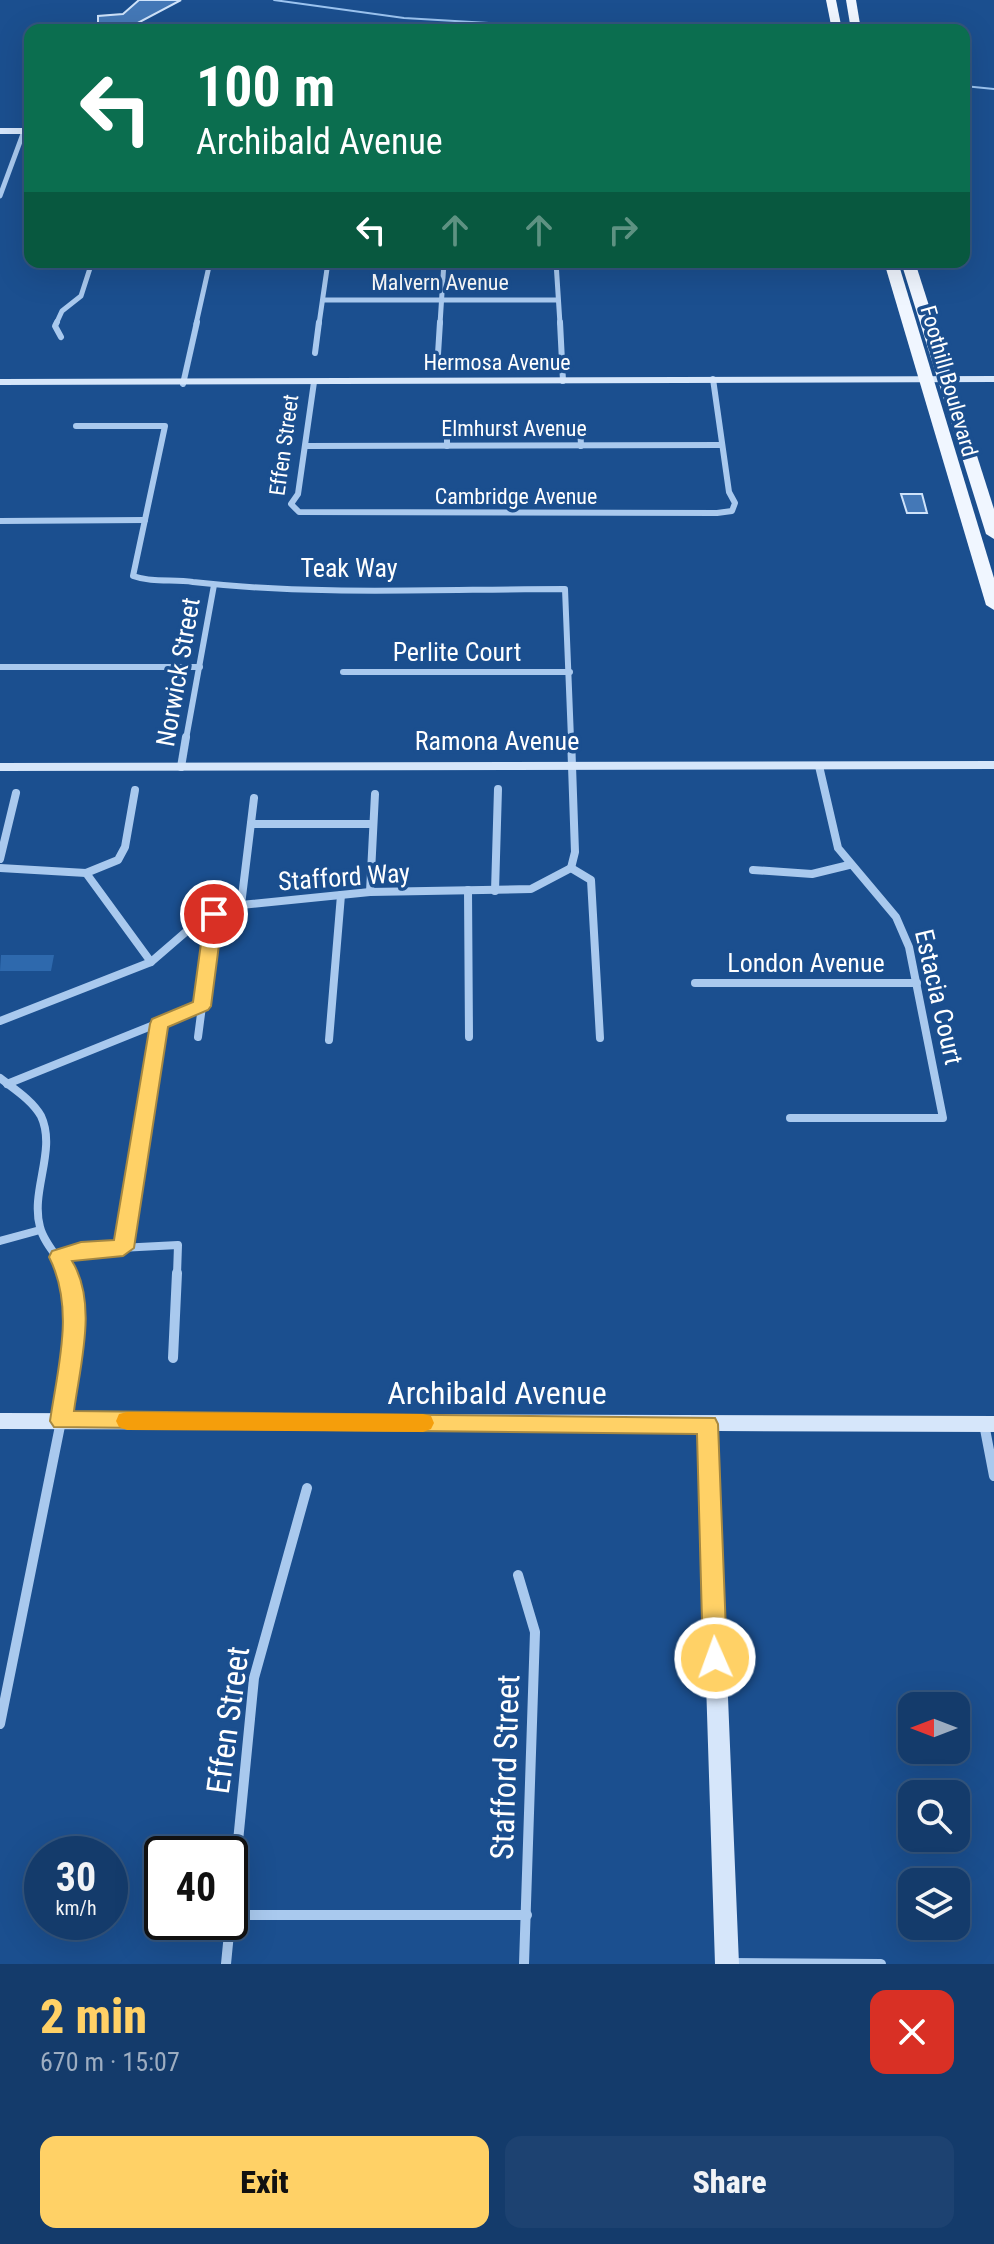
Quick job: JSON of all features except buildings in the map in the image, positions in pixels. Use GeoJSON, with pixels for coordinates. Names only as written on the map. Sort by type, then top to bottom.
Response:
{"type":"FeatureCollection","features":[{"type":"Feature","properties":{"kind":"main road"},"geometry":{"type":"LineString","coordinates":[[831,0],[836,24]]}},
{"type":"Feature","properties":{"kind":"main road"},"geometry":{"type":"LineString","coordinates":[[851,0],[855,24]]}},
{"type":"Feature","properties":{"kind":"main road","name":"Foothill Boulevard"},"geometry":{"type":"LineString","coordinates":[[893,268],[994,605]]}},
{"type":"Feature","properties":{"kind":"main road","name":"Foothill Boulevard"},"geometry":{"type":"LineString","coordinates":[[910,268],[994,534]]}},
{"type":"Feature","properties":{"kind":"street"},"geometry":{"type":"LineString","coordinates":[[0,131],[24,131]]}},
{"type":"Feature","properties":{"kind":"street"},"geometry":{"type":"LineString","coordinates":[[0,196],[3,178],[24,137]]}},
{"type":"Feature","properties":{"kind":"street"},"geometry":{"type":"LineString","coordinates":[[61,337],[55,326],[62,311],[81,296],[90,268]]}},
{"type":"Feature","properties":{"kind":"street"},"geometry":{"type":"LineString","coordinates":[[183,384],[209,268]]}},
{"type":"Feature","properties":{"kind":"street"},"geometry":{"type":"LineString","coordinates":[[315,353],[327,268]]}},
{"type":"Feature","properties":{"kind":"street"},"geometry":{"type":"LineString","coordinates":[[438,354],[444,268]]}},
{"type":"Feature","properties":{"kind":"street"},"geometry":{"type":"LineString","coordinates":[[556,268],[563,381]]}},
{"type":"Feature","properties":{"kind":"street","name":"Malvern Avenue"},"geometry":{"type":"LineString","coordinates":[[323,300],[557,300]]}},
{"type":"Feature","properties":{"kind":"street"},"geometry":{"type":"LineString","coordinates":[[713,379],[722,445]]}},
{"type":"Feature","properties":{"kind":"street","name":"Hermosa Avenue"},"geometry":{"type":"LineString","coordinates":[[0,382],[183,384],[994,379]]}},
{"type":"Feature","properties":{"kind":"street","name":"Effen Street"},"geometry":{"type":"LineString","coordinates":[[299,512],[291,504],[298,494],[314,382]]}},
{"type":"Feature","properties":{"kind":"street"},"geometry":{"type":"LineString","coordinates":[[580,424],[581,446]]}},
{"type":"Feature","properties":{"kind":"street"},"geometry":{"type":"LineString","coordinates":[[447,425],[447,446]]}},
{"type":"Feature","properties":{"kind":"street"},"geometry":{"type":"LineString","coordinates":[[1,523],[145,520],[165,426],[76,426]]}},
{"type":"Feature","properties":{"kind":"street","name":"Elmhurst Avenue"},"geometry":{"type":"LineString","coordinates":[[306,446],[722,445]]}},
{"type":"Feature","properties":{"kind":"street","name":"Cambridge Avenue"},"geometry":{"type":"LineString","coordinates":[[299,512],[732,511],[735,503],[729,492],[722,445]]}},
{"type":"Feature","properties":{"kind":"street","name":"Teak Way"},"geometry":{"type":"LineString","coordinates":[[145,520],[133,576],[147,581],[214,585],[565,589],[570,672]]}},
{"type":"Feature","properties":{"kind":"street","name":"Norwick Street"},"geometry":{"type":"LineString","coordinates":[[181,767],[214,585]]}},
{"type":"Feature","properties":{"kind":"street"},"geometry":{"type":"LineString","coordinates":[[0,667],[200,667]]}},
{"type":"Feature","properties":{"kind":"street","name":"Perlite Court"},"geometry":{"type":"LineString","coordinates":[[343,672],[570,672]]}},
{"type":"Feature","properties":{"kind":"street"},"geometry":{"type":"LineString","coordinates":[[570,672],[575,852],[571,868],[591,880],[600,1038]]}},
{"type":"Feature","properties":{"kind":"street","name":"Ramona Avenue"},"geometry":{"type":"LineString","coordinates":[[0,767],[994,765]]}},
{"type":"Feature","properties":{"kind":"street","name":"Estacia Court"},"geometry":{"type":"LineString","coordinates":[[790,1118],[943,1118],[909,947],[896,917],[849,865],[832,832],[819,766]]}},
{"type":"Feature","properties":{"kind":"street"},"geometry":{"type":"LineString","coordinates":[[495,891],[498,789]]}},
{"type":"Feature","properties":{"kind":"street"},"geometry":{"type":"LineString","coordinates":[[0,868],[86,873],[118,860],[125,847],[135,790]]}},
{"type":"Feature","properties":{"kind":"street"},"geometry":{"type":"LineString","coordinates":[[0,859],[16,793]]}},
{"type":"Feature","properties":{"kind":"street"},"geometry":{"type":"LineString","coordinates":[[370,892],[375,794]]}},
{"type":"Feature","properties":{"kind":"street"},"geometry":{"type":"LineString","coordinates":[[241,905],[254,798]]}},
{"type":"Feature","properties":{"kind":"street"},"geometry":{"type":"LineString","coordinates":[[251,824],[373,824]]}},
{"type":"Feature","properties":{"kind":"street"},"geometry":{"type":"LineString","coordinates":[[753,870],[812,874],[849,865]]}},
{"type":"Feature","properties":{"kind":"street","name":"Stafford Way"},"geometry":{"type":"LineString","coordinates":[[0,1021],[151,962],[195,924],[241,905],[370,892],[531,889],[571,868]]}},
{"type":"Feature","properties":{"kind":"street"},"geometry":{"type":"LineString","coordinates":[[86,873],[151,962]]}},
{"type":"Feature","properties":{"kind":"street"},"geometry":{"type":"LineString","coordinates":[[468,890],[469,1037]]}},
{"type":"Feature","properties":{"kind":"street"},"geometry":{"type":"LineString","coordinates":[[329,1040],[341,895]]}},
{"type":"Feature","properties":{"kind":"street"},"geometry":{"type":"LineString","coordinates":[[198,1037],[214,914]]}},
{"type":"Feature","properties":{"kind":"street","name":"London Avenue"},"geometry":{"type":"LineString","coordinates":[[695,983],[917,983]]}},
{"type":"Feature","properties":{"kind":"street"},"geometry":{"type":"LineString","coordinates":[[4,1081],[201,1006]]}},
{"type":"Feature","properties":{"kind":"street"},"geometry":{"type":"LineString","coordinates":[[123,1248],[159,1024]]}},
{"type":"Feature","properties":{"kind":"street"},"geometry":{"type":"LineString","coordinates":[[0,1724],[6,1670],[61,1421],[75,1315],[69,1274],[40,1230],[36,1198],[46,1139],[41,1117],[29,1101],[4,1081]]}},
{"type":"Feature","properties":{"kind":"street"},"geometry":{"type":"LineString","coordinates":[[0,1241],[40,1230]]}},
{"type":"Feature","properties":{"kind":"street"},"geometry":{"type":"LineString","coordinates":[[59,1257],[81,1250],[178,1245],[173,1358]]}},
{"type":"Feature","properties":{"kind":"street","name":"Archibald Avenue"},"geometry":{"type":"LineString","coordinates":[[0,1421],[989,1424]]}},
{"type":"Feature","properties":{"kind":"street"},"geometry":{"type":"LineString","coordinates":[[707,1424],[727,1964],[881,1964]]}},
{"type":"Feature","properties":{"kind":"street"},"geometry":{"type":"LineString","coordinates":[[989,1424],[994,1476]]}},
{"type":"Feature","properties":{"kind":"street","name":"Effen Street"},"geometry":{"type":"LineString","coordinates":[[239,1836],[254,1678],[307,1488]]}},
{"type":"Feature","properties":{"kind":"street","name":"Stafford Street"},"geometry":{"type":"LineString","coordinates":[[518,1575],[535,1632],[524,1964]]}},
{"type":"Feature","properties":{"kind":"street"},"geometry":{"type":"LineString","coordinates":[[248,1915],[527,1915]]}},
{"type":"Feature","properties":{"kind":"street","name":"Effen Street"},"geometry":{"type":"LineString","coordinates":[[226,1964],[229,1940]]}},
{"type":"Feature","properties":{"kind":"shaded area"},"geometry":{"type":"Polygon","coordinates":[[[1,955],[54,955],[51,971],[0,971],[1,955]]]}},
{"type":"Feature","properties":{"kind":"waterway"},"geometry":{"type":"LineString","coordinates":[[274,0],[404,18],[506,24]]}},
{"type":"Feature","properties":{"kind":"waterway"},"geometry":{"type":"LineString","coordinates":[[970,87],[994,89]]}},
{"type":"Feature","properties":{"kind":"slow traffic"},"geometry":{"type":"LineString","coordinates":[[127,1421],[423,1423]]}},
{"type":"Feature","properties":{"kind":"route"},"geometry":{"type":"LineString","coordinates":[[214,914],[201,1006],[159,1024],[123,1248],[81,1250],[59,1257],[69,1274],[75,1315],[61,1421],[707,1424],[715,1658]]}}]}
